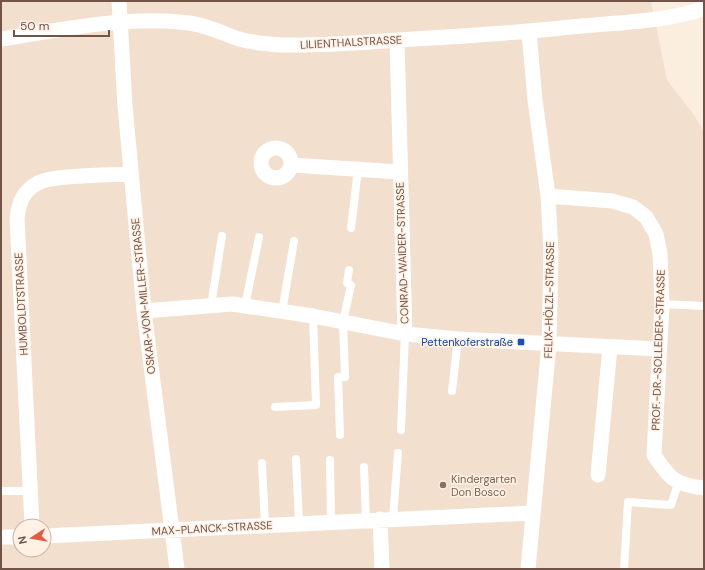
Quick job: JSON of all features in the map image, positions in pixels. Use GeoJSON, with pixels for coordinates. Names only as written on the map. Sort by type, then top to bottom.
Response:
{"type":"FeatureCollection","features":[{"type":"Feature","properties":{"kind":"street","name":"OSKAR-VON-MILLER-STRASSE"},"geometry":{"type":"LineString","coordinates":[[119,1],[119,22],[130,174],[144,311],[177,569]]}},
{"type":"Feature","properties":{"kind":"street","name":"LILIENTHALSTRASSE"},"geometry":{"type":"LineString","coordinates":[[1,39],[119,22],[189,23],[208,27],[238,39],[268,44],[320,45],[528,32],[661,18],[695,12],[704,8]]}},
{"type":"Feature","properties":{"kind":"street","name":"FELIX-HÖLZL-STRASSE"},"geometry":{"type":"LineString","coordinates":[[528,32],[534,100],[548,196],[551,252],[549,344],[528,569]]}},
{"type":"Feature","properties":{"kind":"street","name":"CONRAD-WAIDER-STRASSE"},"geometry":{"type":"LineString","coordinates":[[397,40],[405,334]]}},
{"type":"Feature","properties":{"kind":"street","name":"CONRAD-WAIDER-STRASSE"},"geometry":{"type":"LineString","coordinates":[[291,165],[400,172]]}},
{"type":"Feature","properties":{"kind":"street","name":"HUMBOLDTSTRASSE"},"geometry":{"type":"LineString","coordinates":[[32,518],[17,218],[19,202],[28,190],[38,182],[52,179],[130,174]]}},
{"type":"Feature","properties":{"kind":"street","name":"PROF.-DR.-SOLLEDER-STRASSE"},"geometry":{"type":"LineString","coordinates":[[548,196],[612,201],[633,207],[646,217],[656,234],[660,254],[662,304],[654,454],[666,474],[684,484],[704,488]]}},
{"type":"Feature","properties":{"kind":"street"},"geometry":{"type":"LineString","coordinates":[[144,311],[232,304],[313,316],[405,334],[458,339],[659,349]]}},
{"type":"Feature","properties":{"kind":"street"},"geometry":{"type":"LineString","coordinates":[[598,475],[610,347]]}},
{"type":"Feature","properties":{"kind":"street","name":"MAX-PLANCK-STRASSE"},"geometry":{"type":"LineString","coordinates":[[52,536],[533,513]]}},
{"type":"Feature","properties":{"kind":"street"},"geometry":{"type":"LineString","coordinates":[[380,519],[382,569]]}},
{"type":"Feature","properties":{"kind":"street"},"geometry":{"type":"LineString","coordinates":[[1,537],[12,537]]}},
{"type":"Feature","properties":{"kind":"lane"},"geometry":{"type":"LineString","coordinates":[[351,228],[358,170]]}},
{"type":"Feature","properties":{"kind":"lane"},"geometry":{"type":"LineString","coordinates":[[211,306],[222,236]]}},
{"type":"Feature","properties":{"kind":"lane"},"geometry":{"type":"LineString","coordinates":[[246,306],[259,237]]}},
{"type":"Feature","properties":{"kind":"lane"},"geometry":{"type":"LineString","coordinates":[[282,312],[294,241]]}},
{"type":"Feature","properties":{"kind":"lane"},"geometry":{"type":"LineString","coordinates":[[340,435],[338,377],[345,377],[343,322],[351,285],[347,283],[349,270]]}},
{"type":"Feature","properties":{"kind":"lane"},"geometry":{"type":"LineString","coordinates":[[662,304],[704,306]]}},
{"type":"Feature","properties":{"kind":"lane"},"geometry":{"type":"LineString","coordinates":[[275,407],[316,405],[313,316]]}},
{"type":"Feature","properties":{"kind":"lane"},"geometry":{"type":"LineString","coordinates":[[401,430],[405,334]]}},
{"type":"Feature","properties":{"kind":"lane"},"geometry":{"type":"LineString","coordinates":[[452,391],[458,339]]}},
{"type":"Feature","properties":{"kind":"lane"},"geometry":{"type":"LineString","coordinates":[[380,519],[398,453]]}},
{"type":"Feature","properties":{"kind":"lane"},"geometry":{"type":"LineString","coordinates":[[296,459],[299,523]]}},
{"type":"Feature","properties":{"kind":"lane"},"geometry":{"type":"LineString","coordinates":[[330,460],[331,522]]}},
{"type":"Feature","properties":{"kind":"lane"},"geometry":{"type":"LineString","coordinates":[[262,462],[265,525]]}},
{"type":"Feature","properties":{"kind":"lane"},"geometry":{"type":"LineString","coordinates":[[364,467],[380,519]]}},
{"type":"Feature","properties":{"kind":"lane"},"geometry":{"type":"LineString","coordinates":[[624,569],[628,502],[671,505],[678,481]]}},
{"type":"Feature","properties":{"kind":"lane"},"geometry":{"type":"LineString","coordinates":[[1,491],[30,491]]}},
{"type":"Feature","properties":{"kind":"shaded area"},"geometry":{"type":"Polygon","coordinates":[[[1,1],[651,1],[667,80],[694,115],[704,132],[704,569],[1,569],[1,1]]]}},
{"type":"Feature","properties":{"kind":"place","name":"Pettenkoferstraße"},"geometry":{"type":"Point","coordinates":[521,342]}},
{"type":"Feature","properties":{"kind":"place","name":"Kindergarten Don Bosco"},"geometry":{"type":"Point","coordinates":[443,485]}}]}
